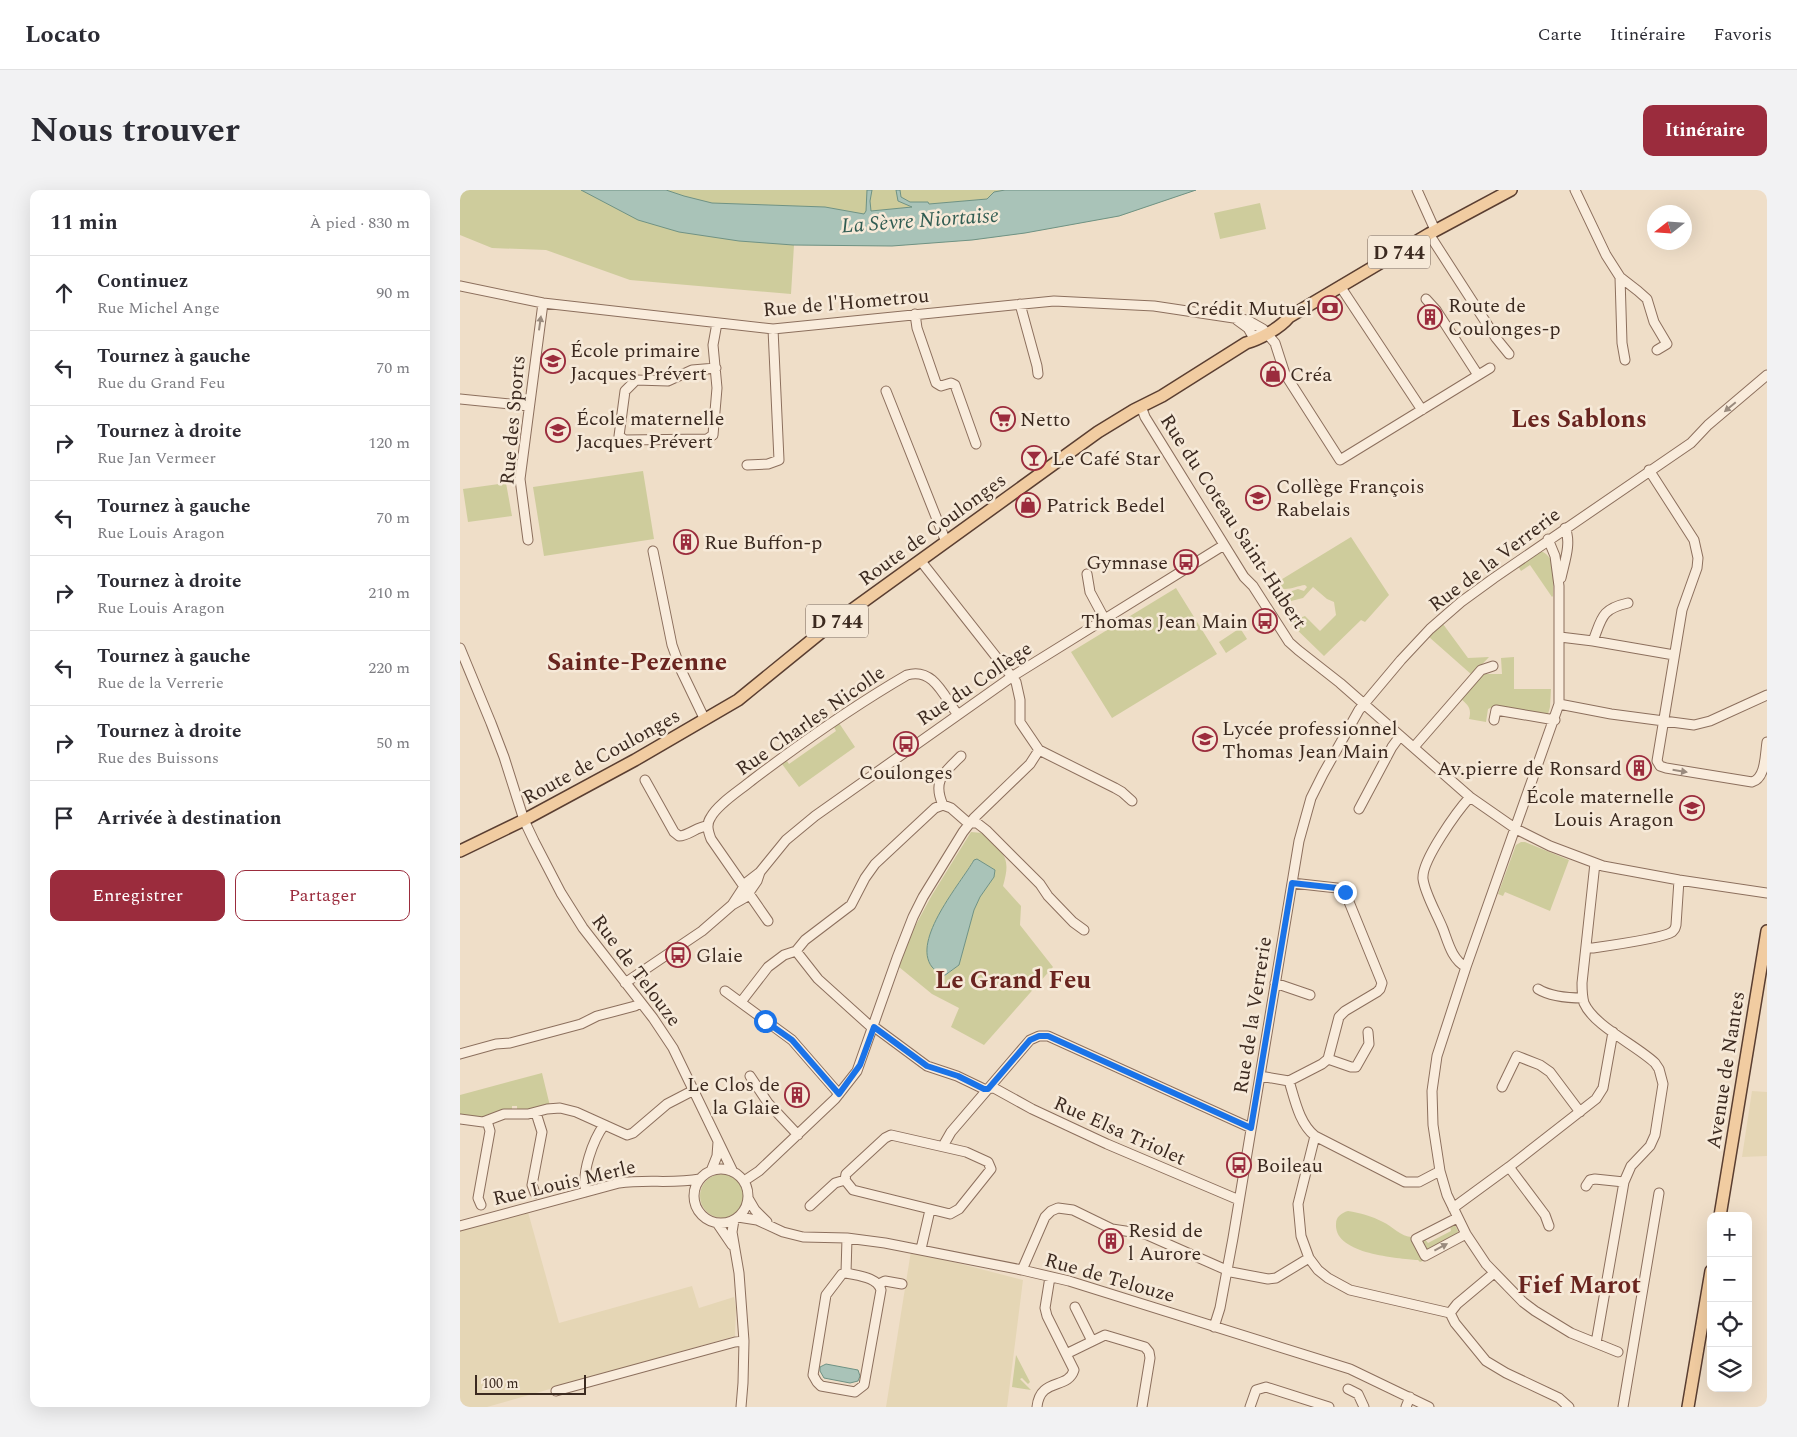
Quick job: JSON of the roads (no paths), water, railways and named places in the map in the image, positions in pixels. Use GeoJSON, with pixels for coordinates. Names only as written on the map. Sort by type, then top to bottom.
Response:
{"type":"FeatureCollection","features":[{"type":"Feature","properties":{"kind":"main road","name":"Route de Coulonges"},"geometry":{"type":"LineString","coordinates":[[460,851],[524,820],[705,720],[749,691],[824,630],[1098,432],[1167,393],[1260,335],[1282,324],[1289,317],[1340,286],[1432,232],[1511,190]]}},
{"type":"Feature","properties":{"kind":"main road","name":"Avenue de Nantes"},"geometry":{"type":"LineString","coordinates":[[1721,1212],[1767,931]]}},
{"type":"Feature","properties":{"kind":"main road"},"geometry":{"type":"LineString","coordinates":[[1688,1407],[1707,1295]]}},
{"type":"Feature","properties":{"kind":"street"},"geometry":{"type":"LineString","coordinates":[[1418,190],[1432,232],[1496,338],[1509,354]]}},
{"type":"Feature","properties":{"kind":"street"},"geometry":{"type":"LineString","coordinates":[[1575,190],[1606,255],[1620,277],[1647,300],[1654,322],[1667,344],[1657,350]]}},
{"type":"Feature","properties":{"kind":"street"},"geometry":{"type":"LineString","coordinates":[[1620,277],[1622,343],[1625,360]]}},
{"type":"Feature","properties":{"kind":"street","name":"Rue de l'Hometrou"},"geometry":{"type":"LineString","coordinates":[[460,286],[543,303],[773,328],[1054,301],[1154,306],[1252,322],[1260,335]]}},
{"type":"Feature","properties":{"kind":"street"},"geometry":{"type":"LineString","coordinates":[[1340,286],[1422,410]]}},
{"type":"Feature","properties":{"kind":"street"},"geometry":{"type":"LineString","coordinates":[[1426,299],[1436,310],[1478,375]]}},
{"type":"Feature","properties":{"kind":"street","name":"Rue des Sports"},"geometry":{"type":"LineString","coordinates":[[528,540],[520,479],[543,303]]}},
{"type":"Feature","properties":{"kind":"street"},"geometry":{"type":"LineString","coordinates":[[1020,304],[1038,374]]}},
{"type":"Feature","properties":{"kind":"street"},"geometry":{"type":"LineString","coordinates":[[916,314],[917,328],[936,383],[940,386],[951,382],[955,385],[976,444]]}},
{"type":"Feature","properties":{"kind":"street"},"geometry":{"type":"LineString","coordinates":[[716,368],[692,370],[668,381],[636,380],[625,391],[619,436],[625,440],[707,439],[713,435],[717,388],[716,368],[714,345],[717,322]]}},
{"type":"Feature","properties":{"kind":"street"},"geometry":{"type":"LineString","coordinates":[[747,465],[768,464],[779,460],[773,328]]}},
{"type":"Feature","properties":{"kind":"street"},"geometry":{"type":"LineString","coordinates":[[1260,335],[1277,348],[1285,374],[1340,460],[1490,368]]}},
{"type":"Feature","properties":{"kind":"street","name":"Rue de la Verrerie"},"geometry":{"type":"LineString","coordinates":[[1214,1327],[1220,1308],[1227,1271],[1299,841],[1312,798],[1342,739],[1363,704],[1400,660],[1460,602],[1548,539],[1690,443],[1708,425],[1767,375]]}},
{"type":"Feature","properties":{"kind":"street"},"geometry":{"type":"LineString","coordinates":[[886,391],[946,542]]}},
{"type":"Feature","properties":{"kind":"street"},"geometry":{"type":"LineString","coordinates":[[460,398],[529,406]]}},
{"type":"Feature","properties":{"kind":"street","name":"Rue du Coteau Saint-Hubert"},"geometry":{"type":"LineString","coordinates":[[1141,406],[1160,441],[1244,577],[1253,586],[1289,642],[1414,746],[1470,797],[1516,829],[1550,846],[1595,864],[1680,880],[1767,893]]}},
{"type":"Feature","properties":{"kind":"street"},"geometry":{"type":"LineString","coordinates":[[1649,470],[1694,540],[1698,550],[1698,563],[1684,603],[1657,761],[1660,766],[1666,768],[1755,782],[1762,772],[1767,742]]}},
{"type":"Feature","properties":{"kind":"street"},"geometry":{"type":"LineString","coordinates":[[1559,586],[1568,546],[1565,528]]}},
{"type":"Feature","properties":{"kind":"street"},"geometry":{"type":"LineString","coordinates":[[1548,539],[1555,556],[1559,586],[1559,704],[1466,967],[1437,1056],[1432,1091],[1433,1125],[1440,1171],[1457,1218],[1478,1253],[1494,1273],[1523,1302],[1535,1311],[1571,1333],[1618,1352]]}},
{"type":"Feature","properties":{"kind":"street","name":"Rue du Collège"},"geometry":{"type":"LineString","coordinates":[[625,983],[702,930],[732,905],[746,890],[752,877],[760,872],[786,840],[815,816],[1013,676],[1224,545]]}},
{"type":"Feature","properties":{"kind":"street"},"geometry":{"type":"LineString","coordinates":[[654,551],[672,645],[681,670],[705,720]]}},
{"type":"Feature","properties":{"kind":"street"},"geometry":{"type":"LineString","coordinates":[[920,560],[1013,676],[1018,689],[1020,722],[1039,750],[1115,788],[1132,801]]}},
{"type":"Feature","properties":{"kind":"street"},"geometry":{"type":"LineString","coordinates":[[1086,574],[1090,592],[1104,618]]}},
{"type":"Feature","properties":{"kind":"street"},"geometry":{"type":"LineString","coordinates":[[1593,641],[1604,614],[1616,606],[1628,603]]}},
{"type":"Feature","properties":{"kind":"street"},"geometry":{"type":"LineString","coordinates":[[1560,637],[1674,655]]}},
{"type":"Feature","properties":{"kind":"street","name":"Rue de Telouze"},"geometry":{"type":"LineString","coordinates":[[460,648],[504,757],[524,820],[573,913],[673,1048],[734,1172]]}},
{"type":"Feature","properties":{"kind":"street"},"geometry":{"type":"LineString","coordinates":[[1414,746],[1481,670],[1492,666]]}},
{"type":"Feature","properties":{"kind":"street","name":"Rue Charles Nicolle"},"geometry":{"type":"LineString","coordinates":[[708,826],[713,813],[783,756],[861,702],[907,675],[922,673],[933,680],[958,715]]}},
{"type":"Feature","properties":{"kind":"street"},"geometry":{"type":"LineString","coordinates":[[1559,704],[1685,725],[1702,724],[1767,695]]}},
{"type":"Feature","properties":{"kind":"street"},"geometry":{"type":"LineString","coordinates":[[1494,720],[1496,710],[1554,720]]}},
{"type":"Feature","properties":{"kind":"street"},"geometry":{"type":"LineString","coordinates":[[1359,810],[1392,747],[1400,736]]}},
{"type":"Feature","properties":{"kind":"street"},"geometry":{"type":"LineString","coordinates":[[744,1181],[760,1171],[839,1094],[860,1065],[913,917],[928,889],[970,822],[1030,764],[1039,750]]}},
{"type":"Feature","properties":{"kind":"street"},"geometry":{"type":"LineString","coordinates":[[943,805],[938,793],[939,781],[941,776],[960,756]]}},
{"type":"Feature","properties":{"kind":"street"},"geometry":{"type":"LineString","coordinates":[[645,780],[674,832],[679,836],[684,836],[697,828],[708,826],[711,839],[768,921]]}},
{"type":"Feature","properties":{"kind":"street"},"geometry":{"type":"LineString","coordinates":[[1466,967],[1458,962],[1452,952],[1425,885],[1423,873],[1426,861],[1461,807],[1470,797]]}},
{"type":"Feature","properties":{"kind":"street"},"geometry":{"type":"LineString","coordinates":[[741,1002],[768,968],[784,955],[796,951],[805,940],[851,905],[865,878],[875,864],[935,808],[943,805],[951,808],[967,822],[976,823],[1009,851],[1040,884],[1048,896],[1073,922],[1084,930]]}},
{"type":"Feature","properties":{"kind":"street"},"geometry":{"type":"LineString","coordinates":[[1595,864],[1582,983],[1583,998],[1594,1016],[1655,1063],[1659,1068],[1663,1084],[1654,1140],[1631,1166],[1624,1182],[1596,1343]]}},
{"type":"Feature","properties":{"kind":"street"},"geometry":{"type":"LineString","coordinates":[[1586,948],[1671,933],[1676,925],[1680,880]]}},
{"type":"Feature","properties":{"kind":"street"},"geometry":{"type":"LineString","coordinates":[[1260,1076],[1289,1082],[1322,1064],[1328,1059],[1339,1017],[1345,1011],[1377,992],[1382,983],[1345,892],[1337,888],[1292,883]]}},
{"type":"Feature","properties":{"kind":"street","name":"Rue Elsa Triolet"},"geometry":{"type":"LineString","coordinates":[[796,951],[818,979],[874,1027],[927,1066],[958,1076],[984,1089],[994,1088],[1032,1109],[1107,1144],[1239,1200]]}},
{"type":"Feature","properties":{"kind":"street"},"geometry":{"type":"LineString","coordinates":[[1275,983],[1310,995]]}},
{"type":"Feature","properties":{"kind":"street"},"geometry":{"type":"LineString","coordinates":[[1538,989],[1546,994],[1583,998]]}},
{"type":"Feature","properties":{"kind":"street"},"geometry":{"type":"LineString","coordinates":[[725,990],[792,1040],[839,1094]]}},
{"type":"Feature","properties":{"kind":"street"},"geometry":{"type":"LineString","coordinates":[[460,1054],[581,1024],[597,1016],[640,1003]]}},
{"type":"Feature","properties":{"kind":"street"},"geometry":{"type":"LineString","coordinates":[[1328,1059],[1351,1068],[1356,1067],[1369,1044],[1368,1032]]}},
{"type":"Feature","properties":{"kind":"street"},"geometry":{"type":"LineString","coordinates":[[1453,1208],[1509,1168],[1580,1112],[1600,1093],[1605,1080],[1614,1032]]}},
{"type":"Feature","properties":{"kind":"street"},"geometry":{"type":"LineString","coordinates":[[943,1146],[951,1132],[1030,1040],[1039,1036],[1048,1036],[1251,1128]]}},
{"type":"Feature","properties":{"kind":"street"},"geometry":{"type":"LineString","coordinates":[[1502,1087],[1517,1056],[1540,1064],[1550,1072],[1580,1112]]}},
{"type":"Feature","properties":{"kind":"street"},"geometry":{"type":"LineString","coordinates":[[750,1076],[768,1103],[798,1135]]}},
{"type":"Feature","properties":{"kind":"street"},"geometry":{"type":"LineString","coordinates":[[1289,1082],[1301,1118],[1309,1131],[1315,1136],[1405,1182],[1419,1182],[1440,1171]]}},
{"type":"Feature","properties":{"kind":"street"},"geometry":{"type":"LineString","coordinates":[[460,1118],[478,1122],[488,1121],[504,1114],[536,1113],[547,1109],[560,1108],[576,1112],[624,1134],[630,1134],[667,1104],[694,1090]]}},
{"type":"Feature","properties":{"kind":"street"},"geometry":{"type":"LineString","coordinates":[[535,1193],[532,1185],[542,1132],[536,1113]]}},
{"type":"Feature","properties":{"kind":"street"},"geometry":{"type":"LineString","coordinates":[[481,1205],[478,1198],[490,1131],[488,1121]]}},
{"type":"Feature","properties":{"kind":"street"},"geometry":{"type":"LineString","coordinates":[[586,1192],[584,1182],[590,1152],[598,1133],[604,1125]]}},
{"type":"Feature","properties":{"kind":"street"},"geometry":{"type":"LineString","coordinates":[[895,1135],[943,1146],[978,1157],[990,1164],[991,1169],[956,1211],[950,1214],[856,1192],[850,1188],[845,1180],[848,1172],[888,1136],[895,1135]]}},
{"type":"Feature","properties":{"kind":"street"},"geometry":{"type":"LineString","coordinates":[[1315,1136],[1298,1204],[1301,1236],[1309,1258],[1318,1270],[1350,1290],[1450,1313]]}},
{"type":"Feature","properties":{"kind":"street"},"geometry":{"type":"LineString","coordinates":[[711,1171],[717,1156],[718,1142]]}},
{"type":"Feature","properties":{"kind":"street"},"geometry":{"type":"LineString","coordinates":[[1509,1168],[1545,1215],[1549,1226]]}},
{"type":"Feature","properties":{"kind":"street"},"geometry":{"type":"LineString","coordinates":[[677,1182],[694,1197],[699,1212],[707,1219],[717,1223],[726,1223],[736,1219],[744,1211],[748,1198],[748,1189],[744,1181],[734,1172],[722,1169],[711,1171],[700,1179],[694,1197]]}},
{"type":"Feature","properties":{"kind":"street","name":"Rue Louis Merle"},"geometry":{"type":"LineString","coordinates":[[460,1226],[630,1181],[677,1182],[700,1179]]}},
{"type":"Feature","properties":{"kind":"street"},"geometry":{"type":"LineString","coordinates":[[1586,1186],[1590,1180],[1595,1179],[1624,1182]]}},
{"type":"Feature","properties":{"kind":"street"},"geometry":{"type":"LineString","coordinates":[[810,1206],[835,1183],[845,1180]]}},
{"type":"Feature","properties":{"kind":"street"},"geometry":{"type":"LineString","coordinates":[[1623,1407],[1659,1193]]}},
{"type":"Feature","properties":{"kind":"street","name":"Rue de Telouze"},"geometry":{"type":"LineString","coordinates":[[748,1198],[755,1210],[769,1224]]}},
{"type":"Feature","properties":{"kind":"street"},"geometry":{"type":"LineString","coordinates":[[1022,1270],[1045,1217],[1051,1211],[1058,1208],[1073,1210],[1112,1229],[1145,1234],[1227,1271],[1272,1279],[1309,1258]]}},
{"type":"Feature","properties":{"kind":"street"},"geometry":{"type":"LineString","coordinates":[[921,1249],[930,1210]]}},
{"type":"Feature","properties":{"kind":"street"},"geometry":{"type":"LineString","coordinates":[[1457,1218],[1416,1239],[1425,1256],[1466,1234]]}},
{"type":"Feature","properties":{"kind":"street"},"geometry":{"type":"LineString","coordinates":[[736,1219],[732,1232],[739,1273],[744,1341],[741,1407]]}},
{"type":"Feature","properties":{"kind":"street","name":"Rue de Telouze"},"geometry":{"type":"LineString","coordinates":[[736,1219],[757,1220],[783,1232],[803,1237],[847,1238],[921,1249],[1050,1277],[1350,1369],[1429,1407]]}},
{"type":"Feature","properties":{"kind":"street"},"geometry":{"type":"LineString","coordinates":[[717,1223],[735,1249]]}},
{"type":"Feature","properties":{"kind":"street"},"geometry":{"type":"LineString","coordinates":[[846,1273],[847,1238]]}},
{"type":"Feature","properties":{"kind":"street"},"geometry":{"type":"LineString","coordinates":[[880,1287],[872,1280],[846,1273],[842,1274],[826,1295],[814,1375],[821,1386],[855,1392],[864,1385],[880,1287],[885,1282],[902,1284]]}},
{"type":"Feature","properties":{"kind":"street"},"geometry":{"type":"LineString","coordinates":[[1450,1313],[1457,1304],[1494,1273]]}},
{"type":"Feature","properties":{"kind":"street"},"geometry":{"type":"LineString","coordinates":[[1037,1407],[1038,1398],[1043,1390],[1073,1374],[1073,1366],[1046,1316],[1045,1308],[1050,1277]]}},
{"type":"Feature","properties":{"kind":"street"},"geometry":{"type":"LineString","coordinates":[[1075,1308],[1092,1341]]}},
{"type":"Feature","properties":{"kind":"street"},"geometry":{"type":"LineString","coordinates":[[1450,1313],[1455,1324],[1486,1361],[1506,1374],[1559,1398],[1569,1407]]}},
{"type":"Feature","properties":{"kind":"street"},"geometry":{"type":"LineString","coordinates":[[1066,1354],[1105,1335],[1142,1345],[1148,1350],[1150,1358],[1142,1407]]}},
{"type":"Feature","properties":{"kind":"street"},"geometry":{"type":"LineString","coordinates":[[556,1391],[744,1341]]}},
{"type":"Feature","properties":{"kind":"street"},"geometry":{"type":"LineString","coordinates":[[1250,1407],[1256,1390],[1266,1387],[1330,1407]]}},
{"type":"Feature","properties":{"kind":"street"},"geometry":{"type":"LineString","coordinates":[[1348,1389],[1358,1394],[1364,1407]]}},
{"type":"Feature","properties":{"kind":"street"},"geometry":{"type":"LineString","coordinates":[[1406,1407],[1410,1398]]}},
{"type":"Feature","properties":{"kind":"water","name":"La Sèvre Niortaise"},"geometry":{"type":"Polygon","coordinates":[[[581,190],[666,190],[712,203],[825,207],[864,214],[866,211],[867,190],[872,190],[871,211],[912,207],[898,201],[896,190],[900,190],[901,197],[910,202],[928,202],[929,204],[987,199],[994,192],[1005,190],[1196,190],[1119,216],[1025,233],[972,240],[892,246],[793,245],[739,241],[679,232],[638,220],[581,190]]]}},
{"type":"Feature","properties":{"kind":"water"},"geometry":{"type":"Polygon","coordinates":[[[977,859],[995,870],[994,877],[980,897],[974,910],[959,965],[944,976],[932,967],[927,956],[928,942],[940,912],[974,860],[977,859]]]}},
{"type":"Feature","properties":{"kind":"water"},"geometry":{"type":"Polygon","coordinates":[[[826,1364],[858,1370],[860,1376],[858,1381],[850,1383],[824,1378],[820,1367],[826,1364]]]}},
{"type":"Feature","properties":{"kind":"place","name":"Crédit Mutuel"},"geometry":{"type":"Point","coordinates":[1330,308]}},
{"type":"Feature","properties":{"kind":"place","name":"Route de Coulonges-p"},"geometry":{"type":"Point","coordinates":[1430,317]}},
{"type":"Feature","properties":{"kind":"place","name":"École primaire Jacques Prévert"},"geometry":{"type":"Point","coordinates":[553,361]}},
{"type":"Feature","properties":{"kind":"place","name":"Créa"},"geometry":{"type":"Point","coordinates":[1273,374]}},
{"type":"Feature","properties":{"kind":"place","name":"Netto"},"geometry":{"type":"Point","coordinates":[1003,419]}},
{"type":"Feature","properties":{"kind":"place","name":"École maternelle Jacques Prévert"},"geometry":{"type":"Point","coordinates":[558,430]}},
{"type":"Feature","properties":{"kind":"place","name":"Le Café Star"},"geometry":{"type":"Point","coordinates":[1034,458]}},
{"type":"Feature","properties":{"kind":"place","name":"Collège François Rabelais"},"geometry":{"type":"Point","coordinates":[1258,498]}},
{"type":"Feature","properties":{"kind":"place","name":"Patrick Bedel"},"geometry":{"type":"Point","coordinates":[1028,505]}},
{"type":"Feature","properties":{"kind":"place","name":"Rue Buffon-p"},"geometry":{"type":"Point","coordinates":[686,542]}},
{"type":"Feature","properties":{"kind":"place","name":"Gymnase"},"geometry":{"type":"Point","coordinates":[1186,562]}},
{"type":"Feature","properties":{"kind":"place","name":"Thomas Jean Main"},"geometry":{"type":"Point","coordinates":[1265,621]}},
{"type":"Feature","properties":{"kind":"place","name":"Lycée professionnel Thomas Jean Main"},"geometry":{"type":"Point","coordinates":[1205,739]}},
{"type":"Feature","properties":{"kind":"place","name":"Coulonges"},"geometry":{"type":"Point","coordinates":[906,744]}},
{"type":"Feature","properties":{"kind":"place","name":"Av.pierre de Ronsard"},"geometry":{"type":"Point","coordinates":[1639,768]}},
{"type":"Feature","properties":{"kind":"place","name":"École maternelle Louis Aragon"},"geometry":{"type":"Point","coordinates":[1692,808]}},
{"type":"Feature","properties":{"kind":"place","name":"Glaie"},"geometry":{"type":"Point","coordinates":[678,955]}},
{"type":"Feature","properties":{"kind":"place","name":"Le Clos de la Glaie"},"geometry":{"type":"Point","coordinates":[797,1095]}},
{"type":"Feature","properties":{"kind":"place","name":"Boileau"},"geometry":{"type":"Point","coordinates":[1239,1165]}},
{"type":"Feature","properties":{"kind":"place","name":"Resid de l Aurore"},"geometry":{"type":"Point","coordinates":[1111,1241]}},
{"type":"Feature","properties":{"kind":"district","name":"Les Sablons"},"geometry":{"type":"Point","coordinates":[1579,418]}},
{"type":"Feature","properties":{"kind":"district","name":"Sainte-Pezenne"},"geometry":{"type":"Point","coordinates":[637,661]}},
{"type":"Feature","properties":{"kind":"district","name":"Le Grand Feu"},"geometry":{"type":"Point","coordinates":[1013,979]}},
{"type":"Feature","properties":{"kind":"district","name":"Fief Marot"},"geometry":{"type":"Point","coordinates":[1579,1284]}}]}
